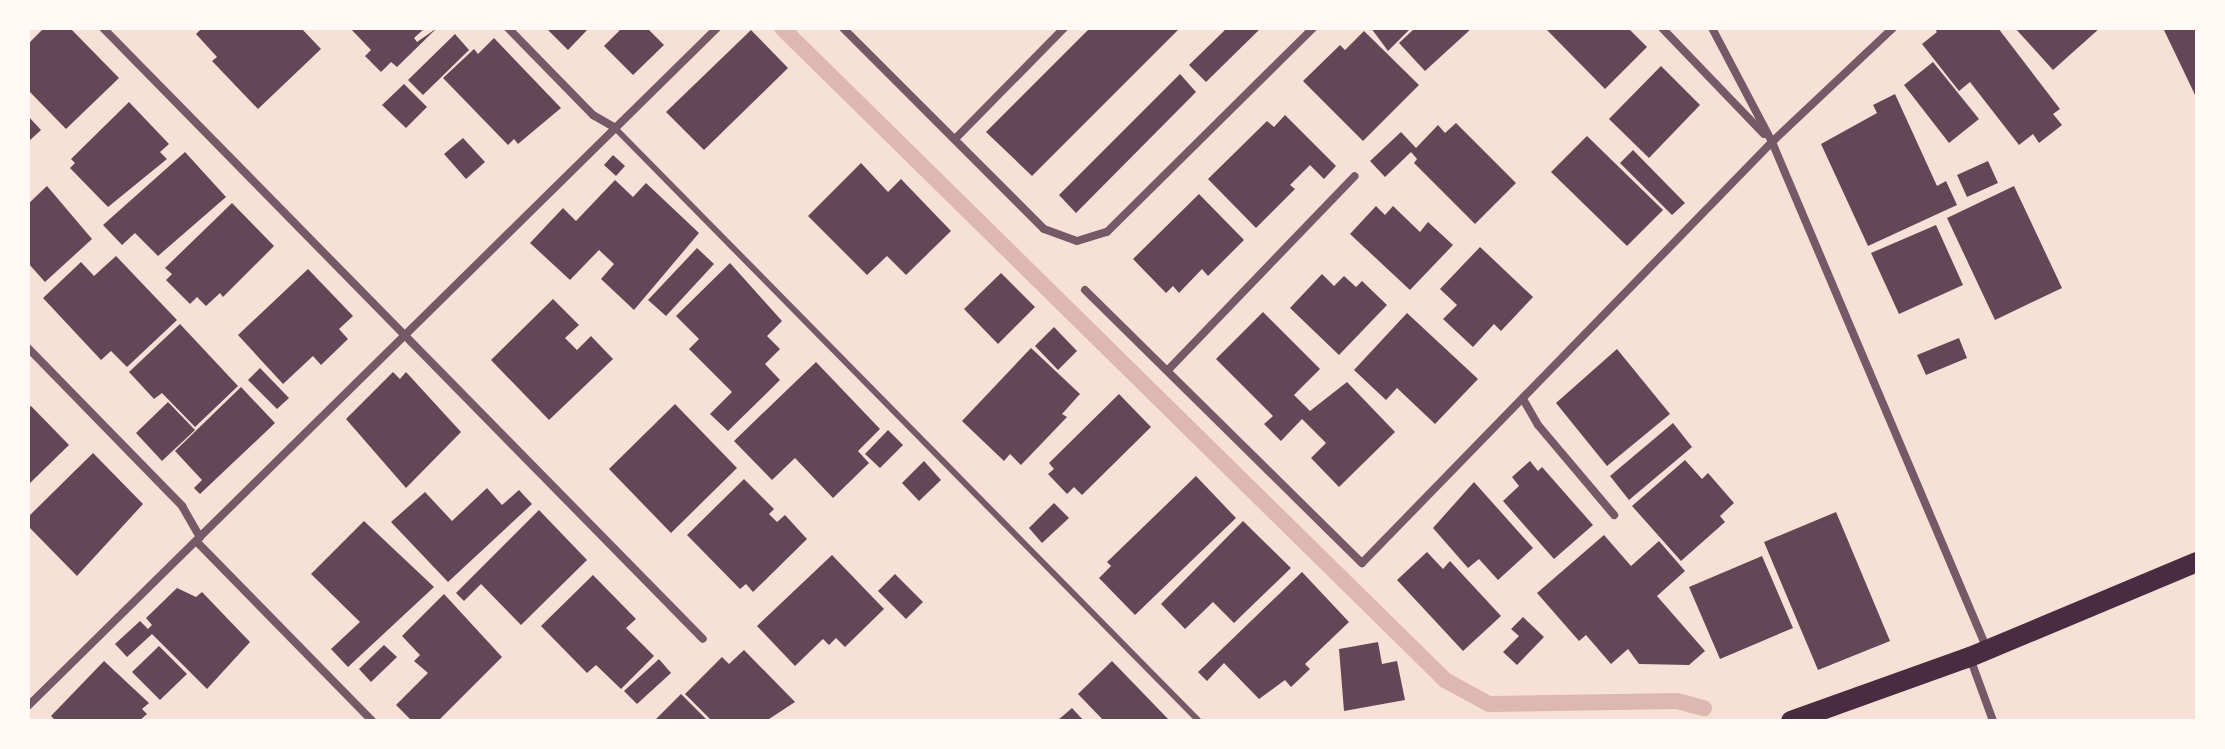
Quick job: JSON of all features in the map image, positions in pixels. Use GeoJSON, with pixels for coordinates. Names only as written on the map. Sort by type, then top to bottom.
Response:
{"type":"FeatureCollection","features":[{"type":"Feature","properties":{"kind":"main road"},"geometry":{"type":"LineString","coordinates":[[1791,721],[1979,653],[2197,562]]}},
{"type":"Feature","properties":{"kind":"street"},"geometry":{"type":"LineString","coordinates":[[103,28],[703,639]]}},
{"type":"Feature","properties":{"kind":"street"},"geometry":{"type":"LineString","coordinates":[[508,28],[593,115],[614,127]]}},
{"type":"Feature","properties":{"kind":"street"},"geometry":{"type":"LineString","coordinates":[[28,706],[717,28]]}},
{"type":"Feature","properties":{"kind":"street"},"geometry":{"type":"LineString","coordinates":[[843,28],[1044,229],[1059,239],[1095,239],[1313,28]]}},
{"type":"Feature","properties":{"kind":"street"},"geometry":{"type":"LineString","coordinates":[[955,139],[1064,28]]}},
{"type":"Feature","properties":{"kind":"street"},"geometry":{"type":"LineString","coordinates":[[1662,28],[1772,142]]}},
{"type":"Feature","properties":{"kind":"street"},"geometry":{"type":"LineString","coordinates":[[1712,28],[1772,142],[1979,653],[1993,721]]}},
{"type":"Feature","properties":{"kind":"street"},"geometry":{"type":"LineString","coordinates":[[1085,290],[1362,563],[1772,142],[1893,28]]}},
{"type":"Feature","properties":{"kind":"street"},"geometry":{"type":"LineString","coordinates":[[1168,370],[1355,176]]}},
{"type":"Feature","properties":{"kind":"street"},"geometry":{"type":"LineString","coordinates":[[28,348],[182,506],[198,539],[372,721]]}},
{"type":"Feature","properties":{"kind":"street"},"geometry":{"type":"LineString","coordinates":[[1523,399],[1538,425],[1614,515]]}},
{"type":"Feature","properties":{"kind":"lane"},"geometry":{"type":"LineString","coordinates":[[614,127],[1199,721]]}},
{"type":"Feature","properties":{"kind":"building"},"geometry":{"type":"Polygon","coordinates":[[[44,28],[70,28],[119,78],[66,129],[28,90],[28,44],[44,28]]]}},
{"type":"Feature","properties":{"kind":"building"},"geometry":{"type":"Polygon","coordinates":[[[202,28],[301,28],[321,49],[258,109],[212,61],[217,57],[196,34],[202,28]]]}},
{"type":"Feature","properties":{"kind":"building"},"geometry":{"type":"Polygon","coordinates":[[[350,28],[425,28],[414,38],[417,42],[437,28],[397,67],[391,62],[381,72],[365,56],[371,50],[350,28]]]}},
{"type":"Feature","properties":{"kind":"building"},"geometry":{"type":"Polygon","coordinates":[[[546,28],[589,28],[568,50],[546,28]]]}},
{"type":"Feature","properties":{"kind":"building"},"geometry":{"type":"Polygon","coordinates":[[[622,28],[647,28],[664,45],[633,75],[604,46],[622,28]]]}},
{"type":"Feature","properties":{"kind":"building"},"geometry":{"type":"Polygon","coordinates":[[[1090,28],[1180,28],[1032,176],[986,132],[1090,28]]]}},
{"type":"Feature","properties":{"kind":"building"},"geometry":{"type":"Polygon","coordinates":[[[1227,28],[1261,28],[1206,82],[1189,65],[1227,28]]]}},
{"type":"Feature","properties":{"kind":"building"},"geometry":{"type":"Polygon","coordinates":[[[1371,28],[1411,28],[1388,51],[1371,28]]]}},
{"type":"Feature","properties":{"kind":"building"},"geometry":{"type":"Polygon","coordinates":[[[1415,28],[1472,28],[1425,71],[1399,43],[1415,28]]]}},
{"type":"Feature","properties":{"kind":"building"},"geometry":{"type":"Polygon","coordinates":[[[1545,28],[1628,28],[1647,47],[1605,89],[1545,28]]]}},
{"type":"Feature","properties":{"kind":"building"},"geometry":{"type":"Polygon","coordinates":[[[1934,28],[1998,28],[2060,109],[2053,114],[2062,125],[2039,143],[2033,134],[2019,145],[1970,82],[1959,91],[1922,44],[1937,32],[1934,28]]]}},
{"type":"Feature","properties":{"kind":"building"},"geometry":{"type":"Polygon","coordinates":[[[2015,28],[2100,28],[2053,70],[2015,28]]]}},
{"type":"Feature","properties":{"kind":"building"},"geometry":{"type":"Polygon","coordinates":[[[2163,28],[2197,28],[2197,99],[2163,28]]]}},
{"type":"Feature","properties":{"kind":"building"},"geometry":{"type":"Polygon","coordinates":[[[751,30],[788,68],[704,150],[666,112],[751,30]]]}},
{"type":"Feature","properties":{"kind":"building"},"geometry":{"type":"Polygon","coordinates":[[[1364,31],[1419,85],[1363,141],[1303,81],[1340,45],[1345,50],[1364,31]]]}},
{"type":"Feature","properties":{"kind":"building"},"geometry":{"type":"Polygon","coordinates":[[[455,34],[469,50],[423,95],[408,80],[455,34]]]}},
{"type":"Feature","properties":{"kind":"building"},"geometry":{"type":"Polygon","coordinates":[[[494,38],[561,108],[518,144],[514,139],[508,145],[443,78],[474,49],[478,54],[494,38]]]}},
{"type":"Feature","properties":{"kind":"building"},"geometry":{"type":"Polygon","coordinates":[[[1933,62],[1979,119],[1949,143],[1904,85],[1933,62]]]}},
{"type":"Feature","properties":{"kind":"building"},"geometry":{"type":"Polygon","coordinates":[[[1661,66],[1700,105],[1649,158],[1609,119],[1661,66]]]}},
{"type":"Feature","properties":{"kind":"building"},"geometry":{"type":"Polygon","coordinates":[[[1180,74],[1196,92],[1076,213],[1059,195],[1180,74]]]}},
{"type":"Feature","properties":{"kind":"building"},"geometry":{"type":"Polygon","coordinates":[[[404,84],[427,107],[406,128],[382,105],[404,84]]]}},
{"type":"Feature","properties":{"kind":"building"},"geometry":{"type":"Polygon","coordinates":[[[1895,94],[1937,186],[1946,181],[1957,205],[1868,246],[1821,144],[1877,113],[1873,105],[1895,94]]]}},
{"type":"Feature","properties":{"kind":"building"},"geometry":{"type":"Polygon","coordinates":[[[129,102],[169,144],[160,152],[167,159],[108,207],[70,168],[75,163],[71,159],[129,102]]]}},
{"type":"Feature","properties":{"kind":"building"},"geometry":{"type":"Polygon","coordinates":[[[1285,115],[1336,166],[1324,179],[1310,165],[1290,185],[1295,189],[1256,228],[1208,179],[1267,121],[1274,127],[1285,115]]]}},
{"type":"Feature","properties":{"kind":"building"},"geometry":{"type":"Polygon","coordinates":[[[28,116],[41,130],[28,142],[28,116]]]}},
{"type":"Feature","properties":{"kind":"building"},"geometry":{"type":"Polygon","coordinates":[[[1456,123],[1516,183],[1475,224],[1414,163],[1417,159],[1411,152],[1385,177],[1370,161],[1401,132],[1416,148],[1438,125],[1445,133],[1456,123]]]}},
{"type":"Feature","properties":{"kind":"building"},"geometry":{"type":"Polygon","coordinates":[[[1587,136],[1663,210],[1627,246],[1551,172],[1587,136]]]}},
{"type":"Feature","properties":{"kind":"building"},"geometry":{"type":"Polygon","coordinates":[[[463,138],[485,162],[466,179],[444,154],[463,138]]]}},
{"type":"Feature","properties":{"kind":"building"},"geometry":{"type":"Polygon","coordinates":[[[1633,150],[1685,203],[1672,215],[1620,163],[1633,150]]]}},
{"type":"Feature","properties":{"kind":"building"},"geometry":{"type":"Polygon","coordinates":[[[185,152],[226,197],[158,256],[135,233],[122,245],[103,225],[185,152]]]}},
{"type":"Feature","properties":{"kind":"building"},"geometry":{"type":"Polygon","coordinates":[[[613,155],[625,166],[616,176],[604,165],[613,155]]]}},
{"type":"Feature","properties":{"kind":"building"},"geometry":{"type":"Polygon","coordinates":[[[1988,161],[1998,183],[1967,197],[1957,175],[1988,161]]]}},
{"type":"Feature","properties":{"kind":"building"},"geometry":{"type":"Polygon","coordinates":[[[861,163],[888,192],[901,179],[951,231],[906,275],[887,256],[867,275],[808,216],[861,163]]]}},
{"type":"Feature","properties":{"kind":"building"},"geometry":{"type":"Polygon","coordinates":[[[615,180],[633,197],[646,183],[699,233],[634,310],[601,279],[614,264],[599,250],[570,280],[530,243],[563,208],[576,221],[615,180]]]}},
{"type":"Feature","properties":{"kind":"building"},"geometry":{"type":"Polygon","coordinates":[[[47,186],[92,239],[45,282],[28,263],[28,204],[47,186]]]}},
{"type":"Feature","properties":{"kind":"building"},"geometry":{"type":"Polygon","coordinates":[[[2014,186],[2062,288],[1995,320],[1947,218],[2014,186]]]}},
{"type":"Feature","properties":{"kind":"building"},"geometry":{"type":"Polygon","coordinates":[[[1199,194],[1244,240],[1208,276],[1202,269],[1179,293],[1173,286],[1166,293],[1133,259],[1199,194]]]}},
{"type":"Feature","properties":{"kind":"building"},"geometry":{"type":"Polygon","coordinates":[[[232,203],[274,246],[223,297],[220,293],[206,306],[197,297],[190,304],[166,280],[172,274],[165,268],[232,203]]]}},
{"type":"Feature","properties":{"kind":"building"},"geometry":{"type":"Polygon","coordinates":[[[1376,206],[1385,215],[1393,206],[1420,232],[1428,222],[1453,245],[1410,290],[1350,234],[1376,206]]]}},
{"type":"Feature","properties":{"kind":"building"},"geometry":{"type":"Polygon","coordinates":[[[1936,225],[1963,285],[1899,314],[1871,253],[1936,225]]]}},
{"type":"Feature","properties":{"kind":"building"},"geometry":{"type":"Polygon","coordinates":[[[1480,247],[1533,297],[1501,331],[1494,324],[1473,347],[1443,319],[1457,305],[1440,289],[1480,247]]]}},
{"type":"Feature","properties":{"kind":"building"},"geometry":{"type":"Polygon","coordinates":[[[697,248],[714,264],[666,316],[648,300],[697,248]]]}},
{"type":"Feature","properties":{"kind":"building"},"geometry":{"type":"Polygon","coordinates":[[[116,256],[177,320],[127,367],[111,351],[101,360],[43,298],[81,262],[94,276],[116,256]]]}},
{"type":"Feature","properties":{"kind":"building"},"geometry":{"type":"Polygon","coordinates":[[[730,263],[782,321],[767,336],[780,349],[765,364],[780,380],[728,431],[710,414],[732,392],[689,349],[699,339],[676,316],[730,263]]]}},
{"type":"Feature","properties":{"kind":"building"},"geometry":{"type":"Polygon","coordinates":[[[308,269],[353,316],[339,329],[348,339],[321,365],[313,356],[283,384],[238,335],[308,269]]]}},
{"type":"Feature","properties":{"kind":"building"},"geometry":{"type":"Polygon","coordinates":[[[1001,273],[1035,307],[998,344],[964,309],[1001,273]]]}},
{"type":"Feature","properties":{"kind":"building"},"geometry":{"type":"Polygon","coordinates":[[[1322,274],[1334,286],[1344,276],[1356,287],[1362,281],[1387,305],[1339,355],[1290,308],[1322,274]]]}},
{"type":"Feature","properties":{"kind":"building"},"geometry":{"type":"Polygon","coordinates":[[[553,299],[579,325],[565,338],[577,350],[591,336],[613,359],[549,420],[491,360],[553,299]]]}},
{"type":"Feature","properties":{"kind":"building"},"geometry":{"type":"Polygon","coordinates":[[[1263,312],[1320,369],[1294,395],[1310,411],[1347,382],[1395,432],[1339,487],[1311,458],[1326,443],[1302,419],[1281,441],[1264,424],[1273,416],[1216,359],[1263,312]]]}},
{"type":"Feature","properties":{"kind":"building"},"geometry":{"type":"Polygon","coordinates":[[[1407,313],[1478,379],[1435,424],[1397,388],[1386,400],[1354,370],[1407,313]]]}},
{"type":"Feature","properties":{"kind":"building"},"geometry":{"type":"Polygon","coordinates":[[[180,324],[238,386],[195,427],[162,393],[154,399],[129,372],[180,324]]]}},
{"type":"Feature","properties":{"kind":"building"},"geometry":{"type":"Polygon","coordinates":[[[1054,327],[1077,351],[1058,370],[1035,346],[1054,327]]]}},
{"type":"Feature","properties":{"kind":"building"},"geometry":{"type":"Polygon","coordinates":[[[1959,338],[1967,358],[1926,375],[1917,355],[1959,338]]]}},
{"type":"Feature","properties":{"kind":"building"},"geometry":{"type":"Polygon","coordinates":[[[1031,348],[1080,394],[1062,414],[1067,417],[1021,465],[1010,454],[1004,461],[962,421],[1031,348]]]}},
{"type":"Feature","properties":{"kind":"building"},"geometry":{"type":"Polygon","coordinates":[[[1617,349],[1670,414],[1607,466],[1556,403],[1617,349]]]}},
{"type":"Feature","properties":{"kind":"building"},"geometry":{"type":"Polygon","coordinates":[[[816,362],[880,429],[858,451],[869,463],[833,498],[795,458],[772,480],[734,441],[816,362]]]}},
{"type":"Feature","properties":{"kind":"building"},"geometry":{"type":"Polygon","coordinates":[[[260,368],[289,398],[277,409],[248,380],[260,368]]]}},
{"type":"Feature","properties":{"kind":"building"},"geometry":{"type":"Polygon","coordinates":[[[393,372],[400,379],[406,372],[461,432],[406,488],[346,419],[393,372]]]}},
{"type":"Feature","properties":{"kind":"building"},"geometry":{"type":"Polygon","coordinates":[[[241,387],[275,423],[200,494],[194,488],[202,480],[175,451],[241,387]]]}},
{"type":"Feature","properties":{"kind":"building"},"geometry":{"type":"Polygon","coordinates":[[[1119,394],[1151,427],[1082,495],[1074,487],[1067,494],[1048,474],[1054,469],[1049,463],[1119,394]]]}},
{"type":"Feature","properties":{"kind":"building"},"geometry":{"type":"Polygon","coordinates":[[[168,402],[195,430],[162,461],[136,433],[168,402]]]}},
{"type":"Feature","properties":{"kind":"building"},"geometry":{"type":"Polygon","coordinates":[[[675,404],[737,468],[671,533],[609,469],[675,404]]]}},
{"type":"Feature","properties":{"kind":"building"},"geometry":{"type":"Polygon","coordinates":[[[31,406],[69,445],[28,485],[28,408],[31,406]]]}},
{"type":"Feature","properties":{"kind":"building"},"geometry":{"type":"Polygon","coordinates":[[[1673,423],[1692,447],[1629,500],[1610,476],[1673,423]]]}},
{"type":"Feature","properties":{"kind":"building"},"geometry":{"type":"Polygon","coordinates":[[[888,430],[903,445],[880,468],[865,454],[888,430]]]}},
{"type":"Feature","properties":{"kind":"building"},"geometry":{"type":"Polygon","coordinates":[[[93,453],[143,504],[77,576],[28,526],[28,517],[93,453]]]}},
{"type":"Feature","properties":{"kind":"building"},"geometry":{"type":"Polygon","coordinates":[[[1685,460],[1702,479],[1708,473],[1734,503],[1720,516],[1725,522],[1681,561],[1632,506],[1685,460]]]}},
{"type":"Feature","properties":{"kind":"building"},"geometry":{"type":"Polygon","coordinates":[[[924,461],[941,480],[919,501],[902,483],[924,461]]]}},
{"type":"Feature","properties":{"kind":"building"},"geometry":{"type":"Polygon","coordinates":[[[1530,461],[1538,471],[1542,467],[1593,525],[1554,559],[1503,501],[1519,486],[1512,477],[1530,461]]]}},
{"type":"Feature","properties":{"kind":"building"},"geometry":{"type":"Polygon","coordinates":[[[1196,476],[1236,518],[1135,615],[1099,578],[1111,566],[1107,562],[1196,476]]]}},
{"type":"Feature","properties":{"kind":"building"},"geometry":{"type":"Polygon","coordinates":[[[744,479],[774,509],[769,514],[777,522],[785,515],[807,539],[753,592],[746,584],[740,589],[687,535],[744,479]]]}},
{"type":"Feature","properties":{"kind":"building"},"geometry":{"type":"Polygon","coordinates":[[[1474,482],[1533,548],[1498,580],[1479,559],[1468,568],[1433,528],[1474,482]]]}},
{"type":"Feature","properties":{"kind":"building"},"geometry":{"type":"Polygon","coordinates":[[[487,488],[502,505],[519,490],[532,504],[448,582],[391,522],[425,492],[452,521],[487,488]]]}},
{"type":"Feature","properties":{"kind":"building"},"geometry":{"type":"Polygon","coordinates":[[[1054,503],[1069,518],[1042,543],[1029,528],[1054,503]]]}},
{"type":"Feature","properties":{"kind":"building"},"geometry":{"type":"Polygon","coordinates":[[[539,510],[587,560],[521,625],[481,584],[464,601],[456,593],[539,510]]]}},
{"type":"Feature","properties":{"kind":"building"},"geometry":{"type":"Polygon","coordinates":[[[1836,512],[1890,641],[1818,670],[1764,542],[1836,512]]]}},
{"type":"Feature","properties":{"kind":"building"},"geometry":{"type":"Polygon","coordinates":[[[364,521],[434,587],[348,667],[331,649],[360,622],[311,574],[364,521]]]}},
{"type":"Feature","properties":{"kind":"building"},"geometry":{"type":"Polygon","coordinates":[[[1243,521],[1291,568],[1234,623],[1213,602],[1185,629],[1161,604],[1243,521]]]}},
{"type":"Feature","properties":{"kind":"building"},"geometry":{"type":"Polygon","coordinates":[[[1604,535],[1631,566],[1659,541],[1685,571],[1657,596],[1705,651],[1689,665],[1639,664],[1628,649],[1611,664],[1586,635],[1579,641],[1537,593],[1604,535]]]}},
{"type":"Feature","properties":{"kind":"building"},"geometry":{"type":"Polygon","coordinates":[[[1427,552],[1443,569],[1450,561],[1501,616],[1463,651],[1397,580],[1427,552]]]}},
{"type":"Feature","properties":{"kind":"building"},"geometry":{"type":"Polygon","coordinates":[[[832,555],[884,609],[845,647],[836,638],[829,645],[823,639],[795,666],[757,626],[832,555]]]}},
{"type":"Feature","properties":{"kind":"building"},"geometry":{"type":"Polygon","coordinates":[[[1762,556],[1793,628],[1720,659],[1689,587],[1762,556]]]}},
{"type":"Feature","properties":{"kind":"building"},"geometry":{"type":"Polygon","coordinates":[[[1302,572],[1349,622],[1305,664],[1310,669],[1291,687],[1285,680],[1259,699],[1224,663],[1207,681],[1198,672],[1302,572]]]}},
{"type":"Feature","properties":{"kind":"building"},"geometry":{"type":"Polygon","coordinates":[[[895,574],[923,602],[906,619],[878,591],[895,574]]]}},
{"type":"Feature","properties":{"kind":"building"},"geometry":{"type":"Polygon","coordinates":[[[593,575],[636,619],[626,628],[654,656],[621,689],[596,665],[587,673],[541,626],[593,575]]]}},
{"type":"Feature","properties":{"kind":"building"},"geometry":{"type":"Polygon","coordinates":[[[177,588],[196,597],[202,592],[250,642],[207,689],[152,634],[127,657],[115,644],[140,621],[148,629],[152,625],[146,618],[177,588]]]}},
{"type":"Feature","properties":{"kind":"building"},"geometry":{"type":"Polygon","coordinates":[[[444,594],[502,657],[438,721],[412,721],[396,705],[428,673],[414,661],[420,655],[402,636],[444,594]]]}},
{"type":"Feature","properties":{"kind":"building"},"geometry":{"type":"Polygon","coordinates":[[[1523,617],[1544,637],[1517,665],[1503,652],[1519,636],[1511,629],[1523,617]]]}},
{"type":"Feature","properties":{"kind":"building"},"geometry":{"type":"Polygon","coordinates":[[[1378,642],[1382,664],[1397,661],[1405,700],[1344,711],[1339,649],[1378,642]]]}},
{"type":"Feature","properties":{"kind":"building"},"geometry":{"type":"Polygon","coordinates":[[[384,645],[397,657],[371,682],[359,669],[384,645]]]}},
{"type":"Feature","properties":{"kind":"building"},"geometry":{"type":"Polygon","coordinates":[[[159,646],[187,674],[160,700],[132,672],[159,646]]]}},
{"type":"Feature","properties":{"kind":"building"},"geometry":{"type":"Polygon","coordinates":[[[744,650],[795,702],[766,721],[712,721],[685,694],[722,657],[729,664],[744,650]]]}},
{"type":"Feature","properties":{"kind":"building"},"geometry":{"type":"Polygon","coordinates":[[[659,659],[671,673],[637,704],[624,691],[659,659]]]}},
{"type":"Feature","properties":{"kind":"building"},"geometry":{"type":"Polygon","coordinates":[[[104,661],[149,703],[142,709],[147,714],[139,721],[56,721],[51,716],[104,661]]]}},
{"type":"Feature","properties":{"kind":"building"},"geometry":{"type":"Polygon","coordinates":[[[1112,661],[1170,721],[1104,721],[1078,694],[1112,661]]]}},
{"type":"Feature","properties":{"kind":"building"},"geometry":{"type":"Polygon","coordinates":[[[681,694],[708,721],[654,721],[681,694]]]}},
{"type":"Feature","properties":{"kind":"building"},"geometry":{"type":"Polygon","coordinates":[[[1072,708],[1084,721],[1057,721],[1072,708]]]}},
{"type":"Feature","properties":{"kind":"waterway"},"geometry":{"type":"LineString","coordinates":[[782,28],[1445,680],[1489,704],[1677,701],[1704,708]]}}]}
